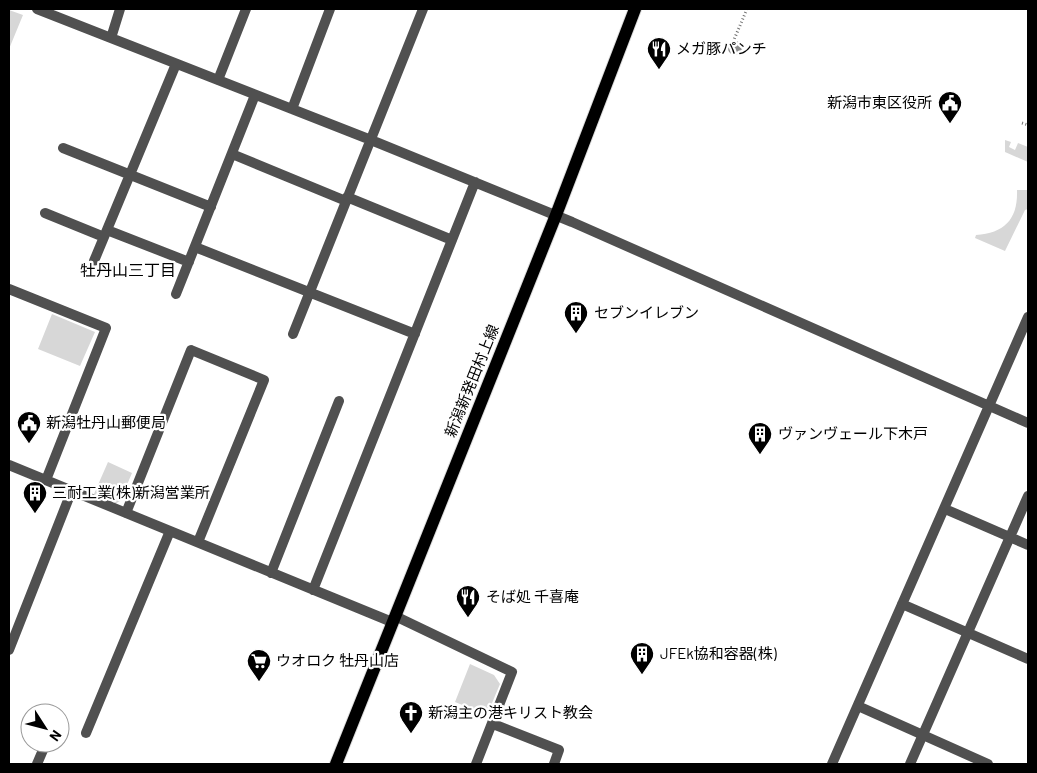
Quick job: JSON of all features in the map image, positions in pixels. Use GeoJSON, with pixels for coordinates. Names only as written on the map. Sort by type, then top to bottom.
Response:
{"type":"FeatureCollection","features":[{"type":"Feature","properties":{"kind":"main road","name":"新潟新発田村上線"},"geometry":{"type":"LineString","coordinates":[[336,764],[556,215],[635,9]]}},
{"type":"Feature","properties":{"kind":"street"},"geometry":{"type":"LineString","coordinates":[[37,9],[556,215],[1028,423]]}},
{"type":"Feature","properties":{"kind":"street"},"geometry":{"type":"LineString","coordinates":[[111,38],[120,9]]}},
{"type":"Feature","properties":{"kind":"street"},"geometry":{"type":"LineString","coordinates":[[218,80],[246,9]]}},
{"type":"Feature","properties":{"kind":"street"},"geometry":{"type":"LineString","coordinates":[[292,109],[330,9]]}},
{"type":"Feature","properties":{"kind":"street"},"geometry":{"type":"LineString","coordinates":[[293,334],[423,9]]}},
{"type":"Feature","properties":{"kind":"street"},"geometry":{"type":"LineString","coordinates":[[94,260],[176,64]]}},
{"type":"Feature","properties":{"kind":"street"},"geometry":{"type":"LineString","coordinates":[[176,294],[255,95]]}},
{"type":"Feature","properties":{"kind":"street"},"geometry":{"type":"LineString","coordinates":[[63,148],[211,207]]}},
{"type":"Feature","properties":{"kind":"street"},"geometry":{"type":"LineString","coordinates":[[232,154],[452,240]]}},
{"type":"Feature","properties":{"kind":"street"},"geometry":{"type":"LineString","coordinates":[[313,590],[475,182]]}},
{"type":"Feature","properties":{"kind":"street"},"geometry":{"type":"LineString","coordinates":[[45,213],[189,262]]}},
{"type":"Feature","properties":{"kind":"street"},"geometry":{"type":"LineString","coordinates":[[195,246],[415,334]]}},
{"type":"Feature","properties":{"kind":"street"},"geometry":{"type":"LineString","coordinates":[[9,289],[106,328],[46,480]]}},
{"type":"Feature","properties":{"kind":"street"},"geometry":{"type":"LineString","coordinates":[[832,764],[1028,317]]}},
{"type":"Feature","properties":{"kind":"street"},"geometry":{"type":"LineString","coordinates":[[126,513],[191,350],[264,380],[198,542]]}},
{"type":"Feature","properties":{"kind":"street"},"geometry":{"type":"LineString","coordinates":[[271,573],[339,401]]}},
{"type":"Feature","properties":{"kind":"street"},"geometry":{"type":"LineString","coordinates":[[9,465],[313,590],[393,619],[512,672],[476,764]]}},
{"type":"Feature","properties":{"kind":"street"},"geometry":{"type":"LineString","coordinates":[[9,650],[72,490]]}},
{"type":"Feature","properties":{"kind":"street"},"geometry":{"type":"LineString","coordinates":[[910,764],[1028,496]]}},
{"type":"Feature","properties":{"kind":"street"},"geometry":{"type":"LineString","coordinates":[[945,509],[1028,545]]}},
{"type":"Feature","properties":{"kind":"street"},"geometry":{"type":"LineString","coordinates":[[86,733],[170,531]]}},
{"type":"Feature","properties":{"kind":"street"},"geometry":{"type":"LineString","coordinates":[[902,604],[1028,659]]}},
{"type":"Feature","properties":{"kind":"street"},"geometry":{"type":"LineString","coordinates":[[858,706],[988,764]]}},
{"type":"Feature","properties":{"kind":"street"},"geometry":{"type":"LineString","coordinates":[[493,724],[559,750],[554,764]]}},
{"type":"Feature","properties":{"kind":"path"},"geometry":{"type":"LineString","coordinates":[[733,42],[747,9]]}},
{"type":"Feature","properties":{"kind":"path"},"geometry":{"type":"LineString","coordinates":[[1022,123],[1028,125]]}},
{"type":"Feature","properties":{"kind":"shaded area"},"geometry":{"type":"Polygon","coordinates":[[[9,10],[23,15],[9,49],[9,10]]]}},
{"type":"Feature","properties":{"kind":"shaded area"},"geometry":{"type":"Polygon","coordinates":[[[1005,140],[1011,142],[1009,147],[1015,150],[1018,143],[1028,147],[1028,162],[1005,152],[1005,140]]]}},
{"type":"Feature","properties":{"kind":"shaded area"},"geometry":{"type":"Polygon","coordinates":[[[1017,190],[1028,190],[1028,209],[1025,210],[1005,251],[975,238],[976,235],[995,231],[1008,223],[1015,209],[1017,190]]]}},
{"type":"Feature","properties":{"kind":"shaded area"},"geometry":{"type":"Polygon","coordinates":[[[52,314],[95,332],[80,366],[38,349],[52,314]]]}},
{"type":"Feature","properties":{"kind":"shaded area"},"geometry":{"type":"Polygon","coordinates":[[[108,462],[132,473],[120,501],[115,504],[94,494],[108,462]]]}},
{"type":"Feature","properties":{"kind":"shaded area"},"geometry":{"type":"Polygon","coordinates":[[[470,664],[494,675],[500,684],[487,715],[455,702],[470,664]]]}},
{"type":"Feature","properties":{"kind":"place","name":"メガ豚パンチ"},"geometry":{"type":"Point","coordinates":[659,70]}},
{"type":"Feature","properties":{"kind":"place","name":"新潟市東区役所"},"geometry":{"type":"Point","coordinates":[950,124]}},
{"type":"Feature","properties":{"kind":"place","name":"セブンイレブン"},"geometry":{"type":"Point","coordinates":[576,334]}},
{"type":"Feature","properties":{"kind":"place","name":"新潟牡丹山郵便局"},"geometry":{"type":"Point","coordinates":[29,444]}},
{"type":"Feature","properties":{"kind":"place","name":"ヴァンヴェール下木戸"},"geometry":{"type":"Point","coordinates":[760,455]}},
{"type":"Feature","properties":{"kind":"place","name":"三耐工業(株)新潟営業所"},"geometry":{"type":"Point","coordinates":[35,514]}},
{"type":"Feature","properties":{"kind":"place","name":"そば処 千喜庵"},"geometry":{"type":"Point","coordinates":[468,618]}},
{"type":"Feature","properties":{"kind":"place","name":"JFEk協和容器(株)"},"geometry":{"type":"Point","coordinates":[642,675]}},
{"type":"Feature","properties":{"kind":"place","name":"ウオロク 牡丹山店"},"geometry":{"type":"Point","coordinates":[259,682]}},
{"type":"Feature","properties":{"kind":"place","name":"新潟主の港キリスト教会"},"geometry":{"type":"Point","coordinates":[411,734]}},
{"type":"Feature","properties":{"kind":"district","name":"牡丹山三丁目"},"geometry":{"type":"Point","coordinates":[128,270]}}]}
